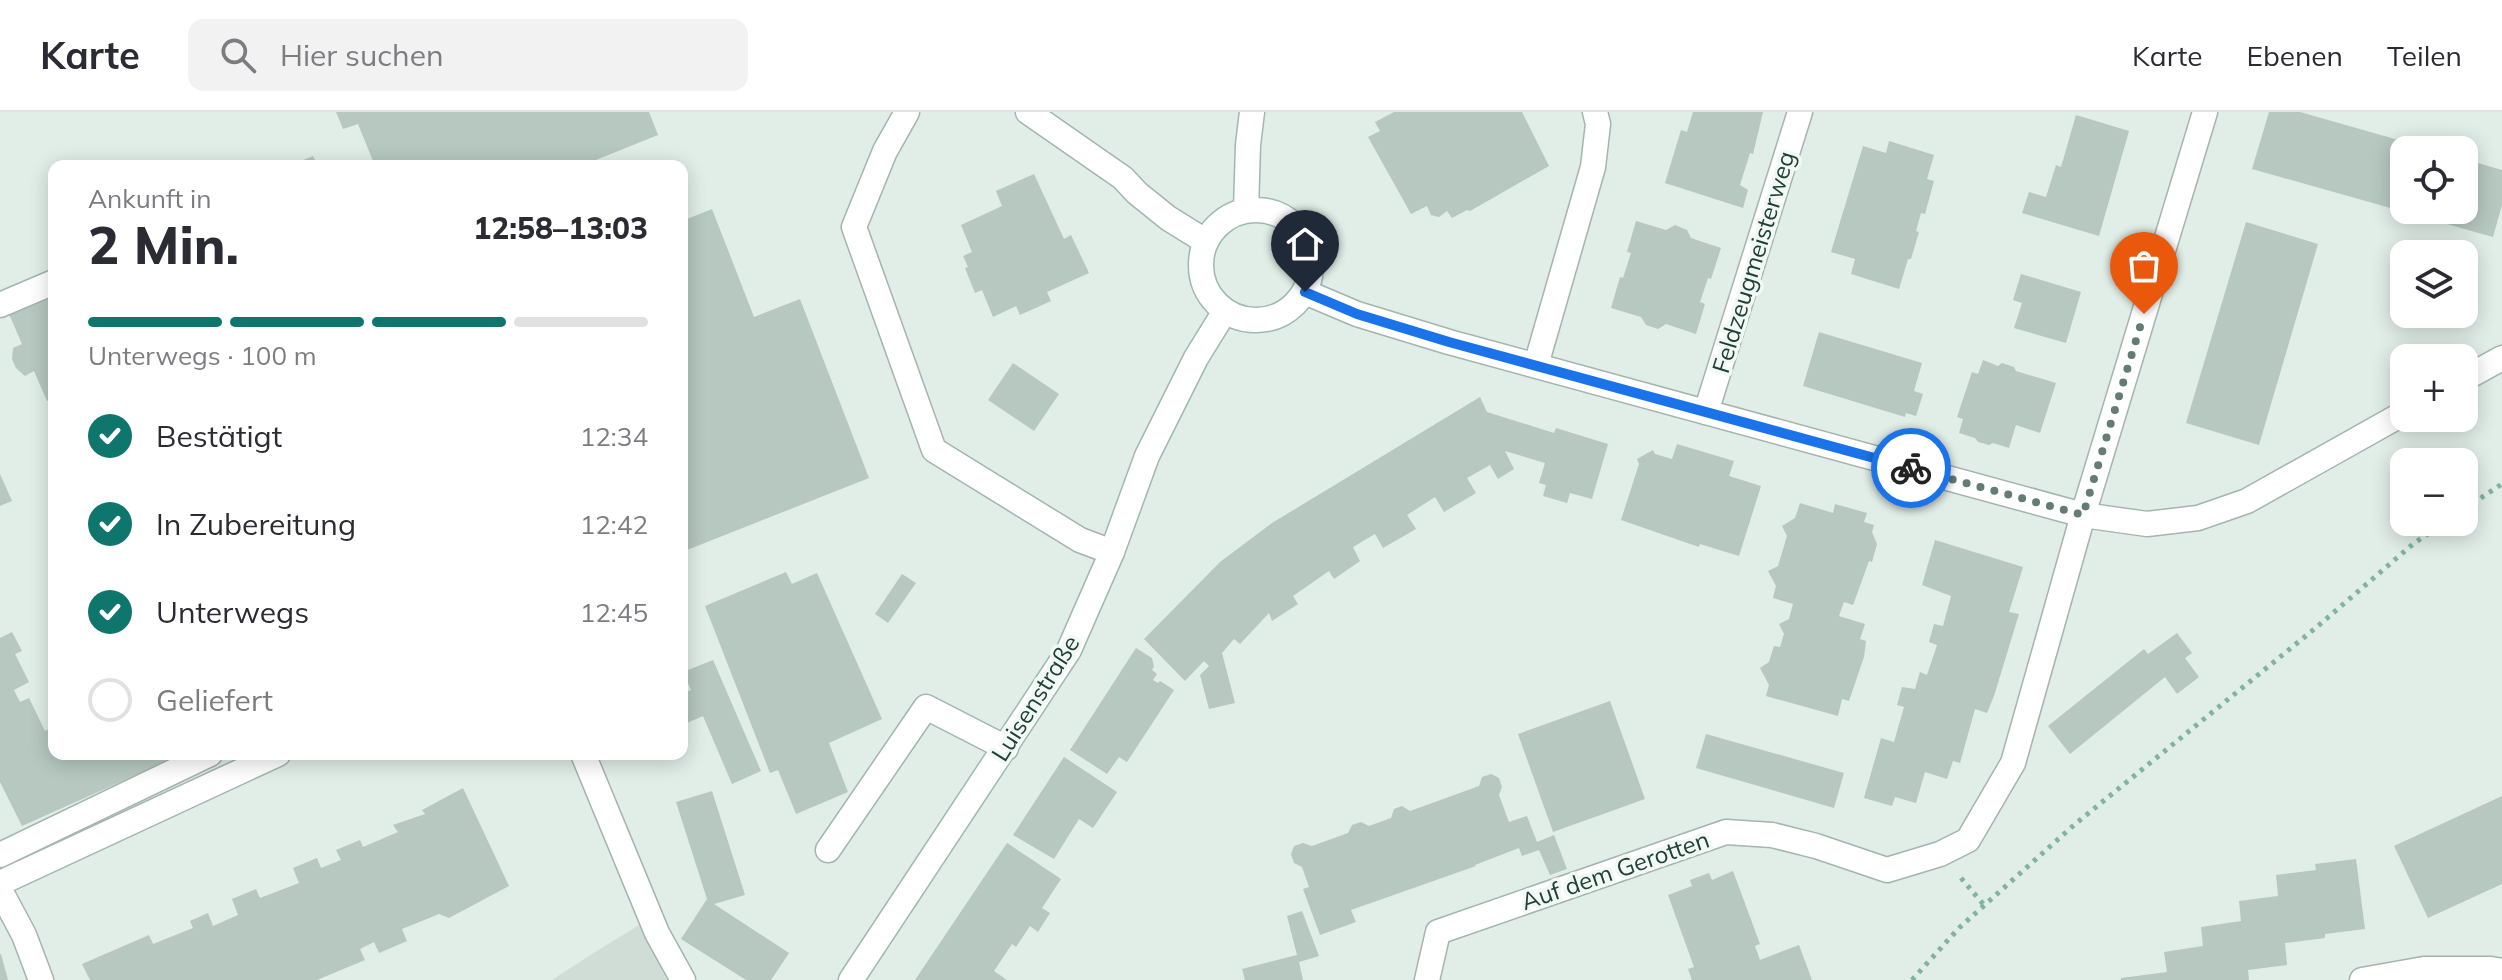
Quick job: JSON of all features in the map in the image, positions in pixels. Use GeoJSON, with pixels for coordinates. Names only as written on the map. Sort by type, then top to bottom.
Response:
{"type":"FeatureCollection","features":[{"type":"Feature","properties":{"kind":"street"},"geometry":{"type":"LineString","coordinates":[[907,112],[885,151],[854,227],[934,450],[1080,540],[1112,552]]}},
{"type":"Feature","properties":{"kind":"street"},"geometry":{"type":"LineString","coordinates":[[1028,112],[1123,178],[1168,218],[1205,241]]}},
{"type":"Feature","properties":{"kind":"street"},"geometry":{"type":"LineString","coordinates":[[1246,210],[1252,112]]}},
{"type":"Feature","properties":{"kind":"street"},"geometry":{"type":"LineString","coordinates":[[1536,365],[1593,167],[1598,124],[1595,112]]}},
{"type":"Feature","properties":{"kind":"street","name":"Feldzeugmeisterweg"},"geometry":{"type":"LineString","coordinates":[[1706,412],[1800,112]]}},
{"type":"Feature","properties":{"kind":"street"},"geometry":{"type":"LineString","coordinates":[[2083,515],[2205,112]]}},
{"type":"Feature","properties":{"kind":"street"},"geometry":{"type":"LineString","coordinates":[[1264,209],[1296,225],[1312,257],[1311,275],[1305,292],[1294,306],[1278,316],[1260,321],[1241,319],[1225,311],[1205,287],[1201,271],[1205,241],[1215,227],[1229,216],[1246,210],[1264,209]]}},
{"type":"Feature","properties":{"kind":"street"},"geometry":{"type":"LineString","coordinates":[[0,305],[48,285]]}},
{"type":"Feature","properties":{"kind":"street"},"geometry":{"type":"LineString","coordinates":[[1305,292],[1357,314],[1706,412],[2083,515],[2147,524],[2198,518],[2247,501],[2390,421]]}},
{"type":"Feature","properties":{"kind":"street","name":"Luisenstraße"},"geometry":{"type":"LineString","coordinates":[[851,980],[1069,650],[1112,552],[1147,456],[1196,358],[1225,311]]}},
{"type":"Feature","properties":{"kind":"street"},"geometry":{"type":"LineString","coordinates":[[2478,371],[2502,358]]}},
{"type":"Feature","properties":{"kind":"street","name":"Auf dem Gerotten"},"geometry":{"type":"LineString","coordinates":[[1427,980],[1438,932],[1726,832],[1772,835],[1887,870],[1940,854],[1968,840],[2013,763],[2083,515]]}},
{"type":"Feature","properties":{"kind":"street"},"geometry":{"type":"LineString","coordinates":[[828,850],[926,707],[1006,748]]}},
{"type":"Feature","properties":{"kind":"street"},"geometry":{"type":"LineString","coordinates":[[0,855],[198,760]]}},
{"type":"Feature","properties":{"kind":"street"},"geometry":{"type":"LineString","coordinates":[[0,883],[265,760]]}},
{"type":"Feature","properties":{"kind":"street"},"geometry":{"type":"LineString","coordinates":[[585,760],[657,933],[683,980]]}},
{"type":"Feature","properties":{"kind":"street"},"geometry":{"type":"LineString","coordinates":[[0,890],[24,935],[41,980]]}},
{"type":"Feature","properties":{"kind":"street"},"geometry":{"type":"LineString","coordinates":[[2362,980],[2424,969],[2502,971]]}},
{"type":"Feature","properties":{"kind":"path"},"geometry":{"type":"LineString","coordinates":[[2478,500],[2502,484]]}},
{"type":"Feature","properties":{"kind":"path"},"geometry":{"type":"LineString","coordinates":[[1912,980],[1959,928],[2074,825],[2425,536]]}},
{"type":"Feature","properties":{"kind":"shaded area"},"geometry":{"type":"Polygon","coordinates":[[[639,925],[667,980],[552,980],[592,954],[639,925]]]}},
{"type":"Feature","properties":{"kind":"building"},"geometry":{"type":"Polygon","coordinates":[[[336,112],[649,112],[658,135],[596,160],[373,160],[358,124],[343,129],[336,112]]]}},
{"type":"Feature","properties":{"kind":"building"},"geometry":{"type":"Polygon","coordinates":[[[1394,112],[1522,112],[1549,166],[1452,218],[1447,211],[1439,217],[1431,215],[1427,206],[1411,214],[1368,137],[1380,131],[1375,122],[1394,112]]]}},
{"type":"Feature","properties":{"kind":"building"},"geometry":{"type":"Polygon","coordinates":[[[1693,112],[1763,112],[1753,154],[1750,153],[1740,185],[1748,190],[1743,208],[1665,183],[1681,130],[1687,132],[1693,112]]]}},
{"type":"Feature","properties":{"kind":"building"},"geometry":{"type":"Polygon","coordinates":[[[2269,112],[2300,112],[2390,138],[2390,208],[2252,169],[2269,112]]]}},
{"type":"Feature","properties":{"kind":"building"},"geometry":{"type":"Polygon","coordinates":[[[2076,115],[2129,131],[2099,236],[2022,213],[2029,192],[2046,197],[2056,165],[2061,167],[2076,115]]]}},
{"type":"Feature","properties":{"kind":"building"},"geometry":{"type":"Polygon","coordinates":[[[1889,141],[1934,155],[1927,179],[1934,181],[1925,214],[1921,213],[1916,231],[1919,232],[1899,289],[1851,274],[1855,259],[1831,252],[1863,146],[1886,153],[1889,141]]]}},
{"type":"Feature","properties":{"kind":"building"},"geometry":{"type":"Polygon","coordinates":[[[2478,163],[2502,170],[2502,205],[2493,237],[2447,224],[2478,224],[2478,163]]]}},
{"type":"Feature","properties":{"kind":"building"},"geometry":{"type":"Polygon","coordinates":[[[1034,174],[1064,239],[1071,235],[1089,273],[1047,292],[1051,301],[1020,315],[1016,306],[993,317],[982,290],[975,293],[965,268],[968,267],[963,256],[972,252],[961,225],[1002,206],[996,191],[1034,174]]]}},
{"type":"Feature","properties":{"kind":"building"},"geometry":{"type":"Polygon","coordinates":[[[712,209],[754,317],[800,299],[869,478],[688,550],[688,219],[712,209]]]}},
{"type":"Feature","properties":{"kind":"building"},"geometry":{"type":"Polygon","coordinates":[[[1636,221],[1666,230],[1675,225],[1687,230],[1691,238],[1721,248],[1700,302],[1705,304],[1696,334],[1666,324],[1658,329],[1646,325],[1641,317],[1611,308],[1631,253],[1627,252],[1636,221]]]}},
{"type":"Feature","properties":{"kind":"building"},"geometry":{"type":"Polygon","coordinates":[[[2246,222],[2318,244],[2259,445],[2186,423],[2246,222]]]}},
{"type":"Feature","properties":{"kind":"building"},"geometry":{"type":"Polygon","coordinates":[[[2021,274],[2081,292],[2066,343],[2014,328],[2022,303],[2013,300],[2021,274]]]}},
{"type":"Feature","properties":{"kind":"building"},"geometry":{"type":"Polygon","coordinates":[[[48,298],[48,401],[34,371],[25,376],[16,368],[12,359],[13,348],[22,344],[9,314],[48,298]]]}},
{"type":"Feature","properties":{"kind":"building"},"geometry":{"type":"Polygon","coordinates":[[[1819,332],[1922,363],[1914,391],[1923,394],[1916,416],[1906,413],[1905,417],[1803,386],[1819,332]]]}},
{"type":"Feature","properties":{"kind":"building"},"geometry":{"type":"Polygon","coordinates":[[[1983,360],[1998,366],[2002,363],[2014,367],[2016,371],[2056,383],[2040,433],[2016,425],[2009,448],[1978,442],[1959,433],[1963,419],[1957,417],[1972,372],[1978,374],[1983,360]]]}},
{"type":"Feature","properties":{"kind":"building"},"geometry":{"type":"Polygon","coordinates":[[[1013,363],[1059,394],[1034,431],[988,400],[1013,363]]]}},
{"type":"Feature","properties":{"kind":"building"},"geometry":{"type":"Polygon","coordinates":[[[1480,397],[1487,412],[1554,433],[1556,428],[1608,444],[1592,499],[1570,493],[1567,503],[1543,496],[1546,485],[1539,483],[1545,463],[1505,451],[1514,469],[1498,479],[1490,465],[1467,478],[1476,493],[1444,512],[1435,497],[1407,515],[1416,529],[1383,548],[1375,534],[1353,547],[1360,561],[1334,579],[1329,571],[1293,596],[1298,604],[1272,621],[1269,613],[1240,644],[1234,639],[1222,653],[1235,703],[1209,709],[1200,675],[1209,666],[1204,661],[1185,681],[1144,639],[1220,562],[1272,523],[1480,397]]]}},
{"type":"Feature","properties":{"kind":"building"},"geometry":{"type":"Polygon","coordinates":[[[1677,444],[1734,461],[1729,476],[1761,486],[1739,556],[1700,544],[1699,547],[1621,520],[1639,464],[1637,459],[1653,450],[1655,454],[1672,459],[1677,444]]]}},
{"type":"Feature","properties":{"kind":"building"},"geometry":{"type":"Polygon","coordinates":[[[0,474],[12,501],[0,506],[0,474]]]}},
{"type":"Feature","properties":{"kind":"building"},"geometry":{"type":"Polygon","coordinates":[[[1800,503],[1833,513],[1835,504],[1867,513],[1864,522],[1874,525],[1872,532],[1877,544],[1872,562],[1869,561],[1853,605],[1844,602],[1839,616],[1865,624],[1860,639],[1866,641],[1864,657],[1849,701],[1842,699],[1838,716],[1766,696],[1769,685],[1760,668],[1769,662],[1774,646],[1780,647],[1784,634],[1779,624],[1789,619],[1793,604],[1773,598],[1776,586],[1768,571],[1778,566],[1787,536],[1782,526],[1795,518],[1800,503]]]}},
{"type":"Feature","properties":{"kind":"building"},"geometry":{"type":"Polygon","coordinates":[[[1935,540],[2023,567],[2009,612],[2019,614],[1994,696],[1987,713],[1975,709],[1960,763],[1953,761],[1947,779],[1925,772],[1916,803],[1895,797],[1892,806],[1864,798],[1881,738],[1894,742],[1904,707],[1897,705],[1902,687],[1915,689],[1920,672],[1927,675],[1937,645],[1929,642],[1934,624],[1943,626],[1951,596],[1922,585],[1935,540]]]}},
{"type":"Feature","properties":{"kind":"building"},"geometry":{"type":"Polygon","coordinates":[[[786,572],[792,584],[817,573],[882,719],[829,743],[848,792],[796,814],[778,770],[770,773],[705,606],[786,572]]]}},
{"type":"Feature","properties":{"kind":"building"},"geometry":{"type":"Polygon","coordinates":[[[902,574],[916,583],[888,623],[875,614],[902,574]]]}},
{"type":"Feature","properties":{"kind":"building"},"geometry":{"type":"Polygon","coordinates":[[[12,632],[22,651],[15,654],[29,682],[14,690],[20,702],[29,698],[45,731],[48,729],[48,760],[170,760],[22,826],[0,782],[0,638],[12,632]]]}},
{"type":"Feature","properties":{"kind":"building"},"geometry":{"type":"Polygon","coordinates":[[[2177,633],[2192,653],[2185,658],[2199,677],[2177,694],[2165,677],[2070,754],[2048,726],[2144,649],[2148,654],[2177,633]]]}},
{"type":"Feature","properties":{"kind":"building"},"geometry":{"type":"Polygon","coordinates":[[[1136,648],[1152,658],[1152,670],[1157,674],[1153,680],[1174,690],[1127,762],[1119,757],[1107,774],[1070,750],[1136,648]]]}},
{"type":"Feature","properties":{"kind":"building"},"geometry":{"type":"Polygon","coordinates":[[[713,660],[761,771],[732,784],[703,716],[688,723],[688,691],[691,690],[688,670],[713,660]]]}},
{"type":"Feature","properties":{"kind":"building"},"geometry":{"type":"Polygon","coordinates":[[[1610,701],[1645,799],[1553,832],[1518,734],[1610,701]]]}},
{"type":"Feature","properties":{"kind":"building"},"geometry":{"type":"Polygon","coordinates":[[[1706,734],[1844,773],[1834,808],[1696,768],[1706,734]]]}},
{"type":"Feature","properties":{"kind":"building"},"geometry":{"type":"Polygon","coordinates":[[[1064,757],[1117,792],[1093,828],[1079,819],[1054,859],[1013,835],[1064,757]]]}},
{"type":"Feature","properties":{"kind":"building"},"geometry":{"type":"Polygon","coordinates":[[[1491,774],[1499,778],[1502,787],[1499,795],[1509,822],[1527,816],[1537,842],[1554,835],[1567,869],[1550,875],[1539,850],[1522,856],[1519,848],[1351,910],[1356,922],[1320,935],[1303,889],[1309,887],[1302,867],[1294,863],[1291,854],[1294,846],[1303,843],[1312,846],[1348,833],[1352,825],[1361,822],[1369,826],[1391,818],[1394,809],[1402,806],[1410,811],[1479,786],[1482,777],[1491,774]]]}},
{"type":"Feature","properties":{"kind":"building"},"geometry":{"type":"Polygon","coordinates":[[[463,788],[509,886],[449,918],[439,914],[402,929],[407,941],[379,953],[374,942],[360,949],[365,960],[317,980],[90,980],[82,964],[149,935],[153,944],[193,928],[190,921],[208,913],[213,926],[238,915],[232,899],[256,889],[260,898],[299,883],[293,868],[317,858],[321,868],[341,860],[336,850],[360,840],[363,847],[398,832],[393,825],[425,814],[422,810],[463,788]]]}},
{"type":"Feature","properties":{"kind":"building"},"geometry":{"type":"Polygon","coordinates":[[[712,791],[745,895],[714,904],[789,953],[771,980],[746,980],[681,939],[707,899],[676,802],[712,791]]]}},
{"type":"Feature","properties":{"kind":"building"},"geometry":{"type":"Polygon","coordinates":[[[2502,796],[2502,884],[2428,918],[2394,846],[2502,796]]]}},
{"type":"Feature","properties":{"kind":"building"},"geometry":{"type":"Polygon","coordinates":[[[1007,843],[1061,879],[1042,908],[1050,913],[1038,932],[1030,926],[1016,947],[1012,944],[994,971],[1007,980],[915,980],[1007,843]]]}},
{"type":"Feature","properties":{"kind":"building"},"geometry":{"type":"Polygon","coordinates":[[[2356,859],[2365,929],[2285,943],[2287,965],[2248,970],[2249,980],[2121,980],[2167,972],[2164,952],[2203,946],[2201,927],[2241,921],[2239,901],[2278,896],[2276,875],[2316,870],[2315,864],[2356,859]]]}},
{"type":"Feature","properties":{"kind":"building"},"geometry":{"type":"Polygon","coordinates":[[[1733,871],[1760,944],[1755,946],[1760,960],[1799,945],[1812,980],[1692,980],[1688,969],[1694,967],[1668,895],[1692,886],[1690,880],[1709,873],[1712,880],[1733,871]]]}},
{"type":"Feature","properties":{"kind":"building"},"geometry":{"type":"Polygon","coordinates":[[[1302,911],[1319,956],[1299,962],[1303,980],[1245,980],[1242,969],[1297,955],[1287,916],[1302,911]]]}},
{"type":"Feature","properties":{"kind":"building"},"geometry":{"type":"Polygon","coordinates":[[[1,954],[8,980],[0,980],[1,954]]]}},
{"type":"Feature","properties":{"kind":"way so far"},"geometry":{"type":"LineString","coordinates":[[1911,468],[2083,515],[2144,314]]}},
{"type":"Feature","properties":{"kind":"route"},"geometry":{"type":"LineString","coordinates":[[1305,292],[1357,314],[1449,342],[1911,468]]}}]}
